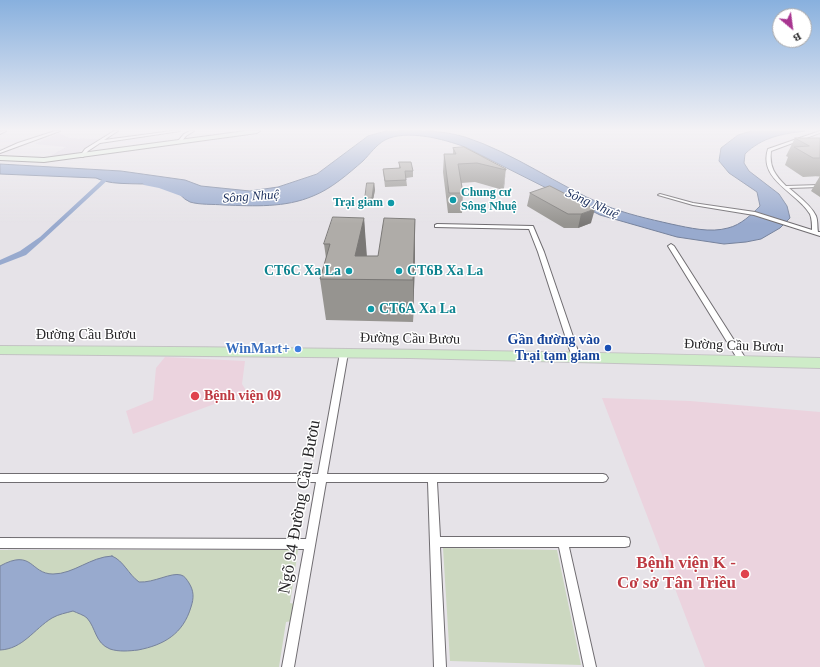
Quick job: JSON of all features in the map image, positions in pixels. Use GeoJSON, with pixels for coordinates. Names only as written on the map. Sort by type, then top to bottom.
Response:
{"type":"FeatureCollection","features":[{"type":"Feature","properties":{"kind":"main road","name":"Đường Cầu Bươu"},"geometry":{"type":"LineString","coordinates":[[0,350],[344,353],[576,357],[820,364]]}},
{"type":"Feature","properties":{"kind":"street"},"geometry":{"type":"LineString","coordinates":[[769,162],[772,174],[813,217],[820,220]]}},
{"type":"Feature","properties":{"kind":"street"},"geometry":{"type":"LineString","coordinates":[[786,187],[820,186]]}},
{"type":"Feature","properties":{"kind":"street"},"geometry":{"type":"LineString","coordinates":[[660,195],[694,204],[755,214],[817,233]]}},
{"type":"Feature","properties":{"kind":"street"},"geometry":{"type":"LineString","coordinates":[[813,217],[820,215]]}},
{"type":"Feature","properties":{"kind":"street"},"geometry":{"type":"LineString","coordinates":[[813,217],[817,233]]}},
{"type":"Feature","properties":{"kind":"street"},"geometry":{"type":"LineString","coordinates":[[437,226],[531,227],[541,252],[576,357]]}},
{"type":"Feature","properties":{"kind":"street"},"geometry":{"type":"LineString","coordinates":[[671,246],[699,288],[743,361]]}},
{"type":"Feature","properties":{"kind":"street","name":"Ngõ 94 Đường Cầu Bươu"},"geometry":{"type":"LineString","coordinates":[[288,667],[344,353]]}},
{"type":"Feature","properties":{"kind":"street"},"geometry":{"type":"LineString","coordinates":[[0,478],[603,478]]}},
{"type":"Feature","properties":{"kind":"street"},"geometry":{"type":"LineString","coordinates":[[432,478],[440,667]]}},
{"type":"Feature","properties":{"kind":"street"},"geometry":{"type":"LineString","coordinates":[[435,542],[625,542]]}},
{"type":"Feature","properties":{"kind":"street"},"geometry":{"type":"LineString","coordinates":[[563,542],[590,667]]}},
{"type":"Feature","properties":{"kind":"street"},"geometry":{"type":"LineString","coordinates":[[0,543],[310,544]]}},
{"type":"Feature","properties":{"kind":"shaded area","name":"Bệnh viện 09"},"geometry":{"type":"Polygon","coordinates":[[[165,357],[245,361],[242,384],[247,392],[133,434],[126,411],[153,400],[156,368],[165,357]]]}},
{"type":"Feature","properties":{"kind":"shaded area","name":"Bệnh viện K - Cơ sở Tân Triều"},"geometry":{"type":"Polygon","coordinates":[[[602,398],[690,401],[820,412],[820,667],[705,667],[602,398]]]}},
{"type":"Feature","properties":{"kind":"green space"},"geometry":{"type":"Polygon","coordinates":[[[443,548],[557,550],[581,665],[450,661],[443,548]]]}},
{"type":"Feature","properties":{"kind":"green space"},"geometry":{"type":"Polygon","coordinates":[[[0,550],[298,550],[290,603],[295,604],[292,621],[286,622],[279,667],[0,667],[0,550]]]}},
{"type":"Feature","properties":{"kind":"water"},"geometry":{"type":"Polygon","coordinates":[[[333,162],[362,162],[339,181],[313,196],[292,203],[247,206],[198,204],[187,201],[174,189],[152,184],[112,183],[96,178],[0,174],[0,164],[121,171],[185,180],[201,186],[250,191],[278,187],[317,174],[333,162]]]}},
{"type":"Feature","properties":{"kind":"water"},"geometry":{"type":"Polygon","coordinates":[[[495,162],[522,162],[569,188],[612,208],[671,224],[714,230],[733,227],[746,219],[760,206],[757,192],[729,173],[720,162],[744,162],[749,171],[779,194],[787,206],[790,218],[780,228],[761,239],[724,244],[677,237],[600,215],[495,162]]]}},
{"type":"Feature","properties":{"kind":"water"},"geometry":{"type":"Polygon","coordinates":[[[112,556],[120,561],[139,582],[150,581],[177,574],[187,579],[193,592],[192,604],[183,624],[171,637],[147,648],[124,651],[113,650],[101,643],[87,618],[73,611],[52,618],[22,642],[8,649],[0,650],[0,566],[11,561],[19,560],[30,563],[45,573],[53,574],[68,571],[96,559],[112,556]]]}},
{"type":"Feature","properties":{"kind":"building"},"geometry":{"type":"Polygon","coordinates":[[[399,162],[411,162],[413,171],[405,171],[406,180],[385,181],[383,169],[400,168],[399,162]]]}},
{"type":"Feature","properties":{"kind":"building"},"geometry":{"type":"Polygon","coordinates":[[[445,162],[493,162],[506,169],[477,163],[458,164],[463,193],[449,193],[445,162]]]}},
{"type":"Feature","properties":{"kind":"building"},"geometry":{"type":"Polygon","coordinates":[[[367,183],[374,183],[372,198],[365,199],[367,183]]]}},
{"type":"Feature","properties":{"kind":"building"},"geometry":{"type":"Polygon","coordinates":[[[550,186],[595,209],[581,214],[568,214],[530,193],[550,186]]]}},
{"type":"Feature","properties":{"kind":"building"},"geometry":{"type":"Polygon","coordinates":[[[333,217],[364,218],[355,256],[378,256],[384,218],[415,219],[413,280],[320,279],[330,244],[324,244],[333,217]]]}},
{"type":"Feature","properties":{"kind":"waterway"},"geometry":{"type":"LineString","coordinates":[[0,263],[23,253],[42,238],[108,177]]}},
{"type":"Feature","properties":{"kind":"waterway","name":"Sông Nhuệ"},"geometry":{"type":"LineString","coordinates":[[148,183],[161,185],[192,197]]}},
{"type":"Feature","properties":{"kind":"place","name":"Chung cư Sông Nhuệ"},"geometry":{"type":"Point","coordinates":[453,200]}},
{"type":"Feature","properties":{"kind":"place","name":"Trại giam"},"geometry":{"type":"Point","coordinates":[391,203]}},
{"type":"Feature","properties":{"kind":"place","name":"CT6C Xa La"},"geometry":{"type":"Point","coordinates":[349,271]}},
{"type":"Feature","properties":{"kind":"place","name":"CT6B Xa La"},"geometry":{"type":"Point","coordinates":[399,271]}},
{"type":"Feature","properties":{"kind":"place","name":"CT6A Xa La"},"geometry":{"type":"Point","coordinates":[371,309]}},
{"type":"Feature","properties":{"kind":"place","name":"Gần đường vào Trại tạm giam"},"geometry":{"type":"Point","coordinates":[608,348]}},
{"type":"Feature","properties":{"kind":"place","name":"WinMart+"},"geometry":{"type":"Point","coordinates":[298,349]}},
{"type":"Feature","properties":{"kind":"place","name":"Bệnh viện 09"},"geometry":{"type":"Point","coordinates":[195,396]}},
{"type":"Feature","properties":{"kind":"place","name":"Bệnh viện K - Cơ sở Tân Triều"},"geometry":{"type":"Point","coordinates":[745,574]}}]}
